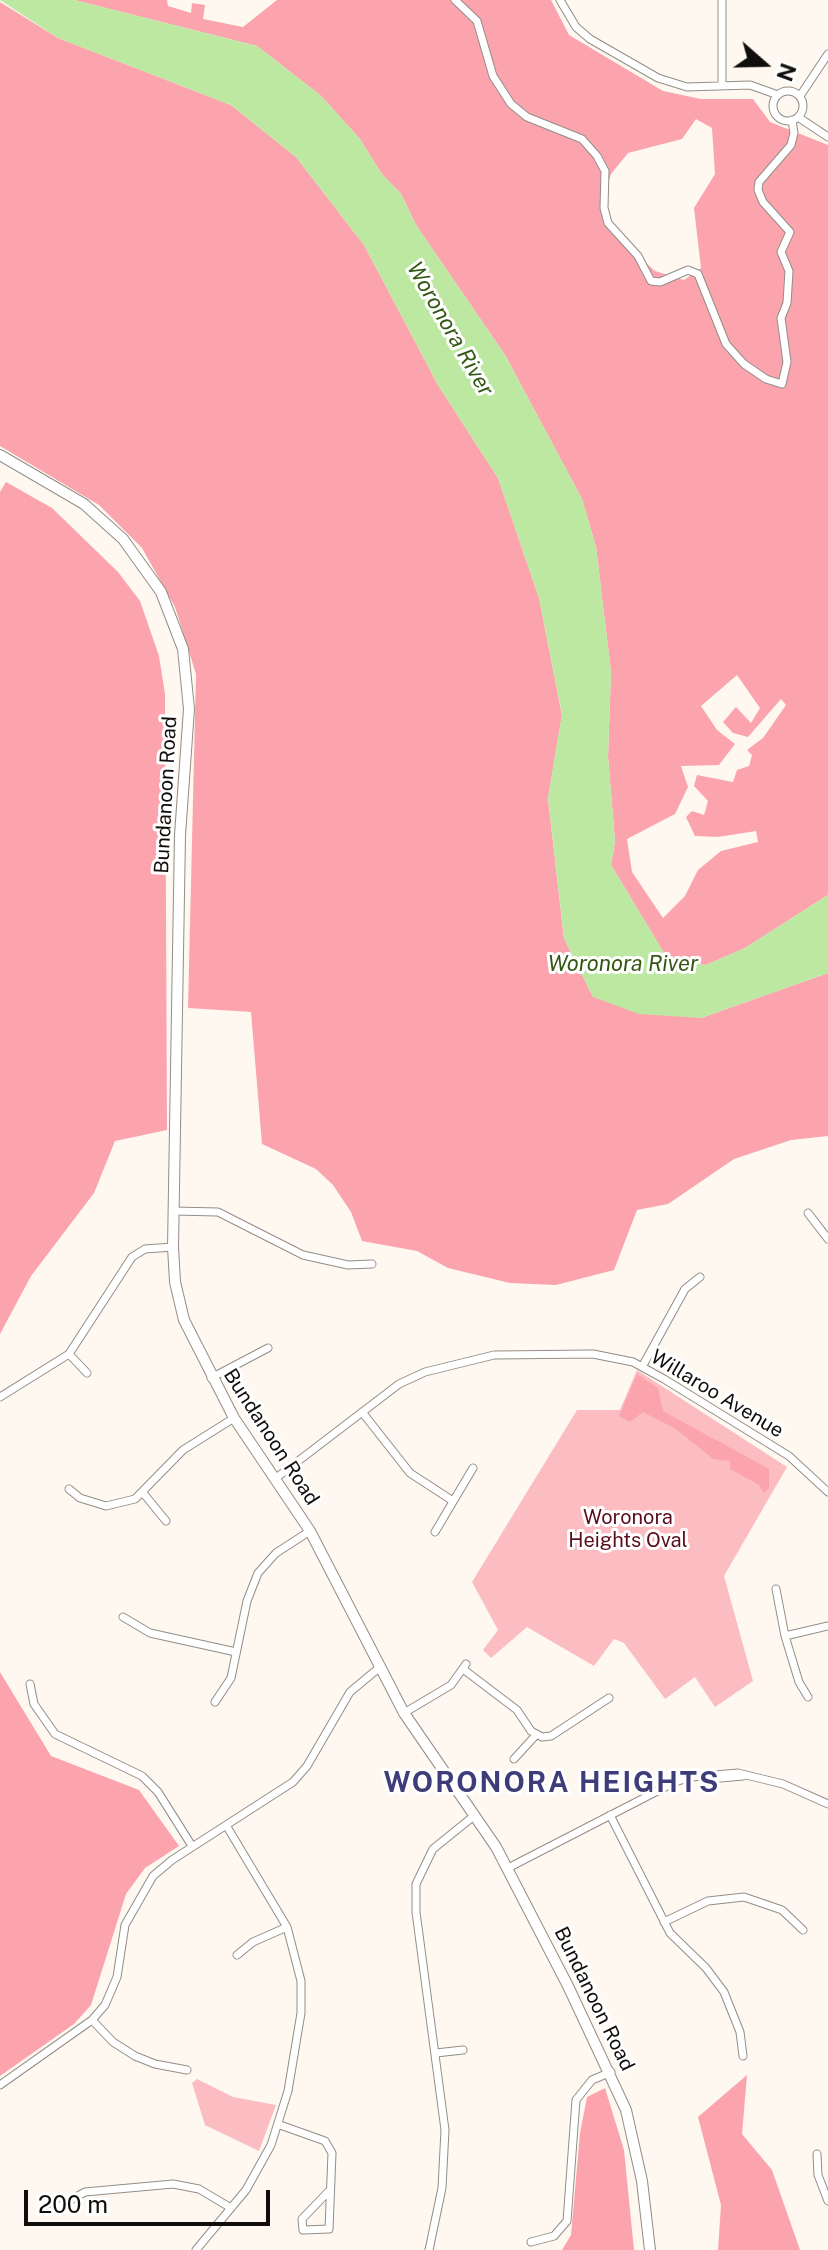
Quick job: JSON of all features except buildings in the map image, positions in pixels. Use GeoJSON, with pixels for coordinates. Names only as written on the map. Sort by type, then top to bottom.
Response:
{"type":"FeatureCollection","features":[{"type":"Feature","properties":{"kind":"street"},"geometry":{"type":"LineString","coordinates":[[455,0],[477,21],[493,76],[511,104],[527,117],[582,139],[597,156],[605,171],[604,208],[608,223],[638,256],[651,281],[660,282],[688,270],[698,274],[726,344],[744,364],[766,379],[782,384],[787,362],[781,318],[787,303],[789,271],[781,252],[790,232],[763,202],[758,190],[759,182],[791,145],[795,118],[803,104],[800,96],[787,91],[778,95],[774,103],[775,113],[782,119],[795,118],[828,137]]}},
{"type":"Feature","properties":{"kind":"street"},"geometry":{"type":"LineString","coordinates":[[560,0],[576,27],[590,39],[658,78],[687,87],[750,85],[778,95]]}},
{"type":"Feature","properties":{"kind":"street"},"geometry":{"type":"LineString","coordinates":[[722,0],[722,86]]}},
{"type":"Feature","properties":{"kind":"street"},"geometry":{"type":"LineString","coordinates":[[800,96],[828,54]]}},
{"type":"Feature","properties":{"kind":"street","name":"Bundanoon Road"},"geometry":{"type":"LineString","coordinates":[[0,455],[84,504],[123,539],[161,592],[183,649],[189,709],[180,835],[173,1211],[173,1247],[180,1308],[211,1378],[234,1418],[310,1531],[404,1713],[508,1868],[611,2072],[638,2157],[650,2250]]}},
{"type":"Feature","properties":{"kind":"street"},"geometry":{"type":"LineString","coordinates":[[173,1211],[218,1212],[303,1255],[348,1265],[372,1264]]}},
{"type":"Feature","properties":{"kind":"street"},"geometry":{"type":"LineString","coordinates":[[808,1213],[828,1239]]}},
{"type":"Feature","properties":{"kind":"street"},"geometry":{"type":"LineString","coordinates":[[0,1397],[69,1354],[132,1257],[145,1249],[173,1247]]}},
{"type":"Feature","properties":{"kind":"street"},"geometry":{"type":"LineString","coordinates":[[642,1367],[685,1289],[700,1277]]}},
{"type":"Feature","properties":{"kind":"street"},"geometry":{"type":"LineString","coordinates":[[211,1378],[268,1348]]}},
{"type":"Feature","properties":{"kind":"street"},"geometry":{"type":"LineString","coordinates":[[69,1354],[87,1373]]}},
{"type":"Feature","properties":{"kind":"street","name":"Willaroo Avenue"},"geometry":{"type":"LineString","coordinates":[[276,1478],[411,1378],[480,1357],[593,1354],[642,1367],[789,1456],[828,1492]]}},
{"type":"Feature","properties":{"kind":"street"},"geometry":{"type":"LineString","coordinates":[[362,1412],[415,1478],[453,1501]]}},
{"type":"Feature","properties":{"kind":"street"},"geometry":{"type":"LineString","coordinates":[[69,1489],[80,1498],[106,1506],[125,1504],[144,1494],[173,1458],[234,1418]]}},
{"type":"Feature","properties":{"kind":"street"},"geometry":{"type":"LineString","coordinates":[[435,1532],[473,1468]]}},
{"type":"Feature","properties":{"kind":"street"},"geometry":{"type":"LineString","coordinates":[[144,1494],[166,1521]]}},
{"type":"Feature","properties":{"kind":"street"},"geometry":{"type":"LineString","coordinates":[[215,1702],[231,1678],[247,1601],[258,1573],[276,1553],[310,1531]]}},
{"type":"Feature","properties":{"kind":"street"},"geometry":{"type":"LineString","coordinates":[[776,1589],[785,1636],[799,1682],[808,1697]]}},
{"type":"Feature","properties":{"kind":"street"},"geometry":{"type":"LineString","coordinates":[[123,1617],[150,1633],[236,1652]]}},
{"type":"Feature","properties":{"kind":"street"},"geometry":{"type":"LineString","coordinates":[[785,1636],[828,1626]]}},
{"type":"Feature","properties":{"kind":"street"},"geometry":{"type":"LineString","coordinates":[[404,1713],[451,1685],[464,1666],[517,1710],[536,1735],[551,1736],[609,1698]]}},
{"type":"Feature","properties":{"kind":"street"},"geometry":{"type":"LineString","coordinates":[[0,2085],[92,2020],[114,1987],[125,1925],[135,1903],[160,1869],[297,1778],[354,1687],[380,1667]]}},
{"type":"Feature","properties":{"kind":"street"},"geometry":{"type":"LineString","coordinates":[[30,1684],[34,1704],[55,1734],[142,1776],[158,1792],[192,1846]]}},
{"type":"Feature","properties":{"kind":"street"},"geometry":{"type":"LineString","coordinates":[[514,1759],[536,1735]]}},
{"type":"Feature","properties":{"kind":"street"},"geometry":{"type":"LineString","coordinates":[[508,1868],[671,1785],[743,1776],[783,1784],[828,1804]]}},
{"type":"Feature","properties":{"kind":"street"},"geometry":{"type":"LineString","coordinates":[[429,2250],[444,2169],[444,2112],[416,1912],[416,1884],[433,1849],[475,1815]]}},
{"type":"Feature","properties":{"kind":"street"},"geometry":{"type":"LineString","coordinates":[[610,1815],[676,1941],[706,1968],[724,1992],[740,2032],[743,2056]]}},
{"type":"Feature","properties":{"kind":"street"},"geometry":{"type":"LineString","coordinates":[[196,2250],[256,2174],[280,2125],[301,2013],[301,1981],[287,1927],[226,1825]]}},
{"type":"Feature","properties":{"kind":"street"},"geometry":{"type":"LineString","coordinates":[[664,1922],[708,1901],[744,1897],[774,1905],[803,1930]]}},
{"type":"Feature","properties":{"kind":"street"},"geometry":{"type":"LineString","coordinates":[[237,1955],[253,1942],[287,1927]]}},
{"type":"Feature","properties":{"kind":"street"},"geometry":{"type":"LineString","coordinates":[[92,2020],[113,2042],[135,2056],[155,2064],[187,2070]]}},
{"type":"Feature","properties":{"kind":"street"},"geometry":{"type":"LineString","coordinates":[[436,2053],[463,2050]]}},
{"type":"Feature","properties":{"kind":"street"},"geometry":{"type":"LineString","coordinates":[[531,2242],[554,2236],[567,2221],[576,2100],[592,2080],[611,2072]]}},
{"type":"Feature","properties":{"kind":"street"},"geometry":{"type":"LineString","coordinates":[[280,2125],[329,2145],[332,2153],[328,2192],[329,2229],[303,2230],[302,2219],[328,2192]]}},
{"type":"Feature","properties":{"kind":"street"},"geometry":{"type":"LineString","coordinates":[[817,2154],[818,2175],[828,2201]]}},
{"type":"Feature","properties":{"kind":"street"},"geometry":{"type":"LineString","coordinates":[[53,2210],[85,2192],[173,2184],[199,2189],[231,2208]]}},
{"type":"Feature","properties":{"kind":"green space","name":"Woronora Heights Oval"},"geometry":{"type":"Polygon","coordinates":[[[637,1370],[787,1467],[724,1576],[753,1681],[715,1707],[695,1677],[665,1699],[624,1643],[614,1639],[594,1666],[527,1627],[491,1658],[483,1650],[498,1630],[472,1582],[577,1410],[620,1410],[637,1370]]]}},
{"type":"Feature","properties":{"kind":"green space"},"geometry":{"type":"Polygon","coordinates":[[[197,2079],[233,2097],[276,2105],[259,2151],[205,2125],[192,2083],[197,2079]]]}},
{"type":"Feature","properties":{"kind":"shaded area"},"geometry":{"type":"Polygon","coordinates":[[[74,0],[167,0],[168,6],[191,13],[192,3],[205,5],[203,19],[243,27],[277,0],[551,0],[569,35],[663,91],[701,99],[753,99],[770,122],[828,145],[828,895],[745,948],[706,965],[667,958],[611,865],[615,841],[608,756],[611,672],[596,547],[582,499],[505,355],[416,225],[401,194],[381,173],[360,139],[320,95],[257,46],[74,0]],[[696,119],[682,139],[628,153],[611,174],[600,210],[614,234],[655,271],[684,280],[701,268],[694,208],[715,174],[712,128],[696,119]],[[737,675],[701,706],[717,730],[735,744],[719,765],[681,766],[688,787],[675,814],[627,839],[632,872],[663,918],[685,896],[698,870],[721,851],[758,842],[756,831],[718,837],[695,836],[686,817],[692,811],[704,815],[708,801],[694,786],[697,775],[733,782],[737,770],[749,766],[752,755],[747,750],[763,738],[786,705],[781,699],[748,737],[733,733],[723,722],[736,707],[751,723],[760,708],[737,675]]]}},
{"type":"Feature","properties":{"kind":"shaded area"},"geometry":{"type":"Polygon","coordinates":[[[0,2],[58,38],[231,105],[296,157],[364,245],[438,385],[498,478],[539,598],[562,715],[548,799],[564,938],[593,997],[701,1018],[828,973],[828,1136],[791,1140],[734,1159],[668,1204],[637,1210],[614,1270],[556,1285],[510,1283],[448,1268],[417,1251],[362,1241],[351,1212],[333,1185],[316,1169],[262,1144],[251,1012],[188,1008],[196,674],[175,607],[142,548],[99,505],[0,446],[0,2]]]}},
{"type":"Feature","properties":{"kind":"shaded area"},"geometry":{"type":"Polygon","coordinates":[[[6,482],[52,508],[118,572],[140,601],[159,656],[165,694],[167,1130],[115,1141],[94,1193],[31,1276],[0,1334],[0,492],[6,482]]]}},
{"type":"Feature","properties":{"kind":"shaded area"},"geometry":{"type":"Polygon","coordinates":[[[637,1374],[658,1388],[663,1411],[769,1469],[769,1488],[764,1493],[759,1485],[730,1469],[730,1461],[713,1459],[676,1429],[643,1412],[630,1422],[619,1416],[637,1374]]]}},
{"type":"Feature","properties":{"kind":"shaded area"},"geometry":{"type":"Polygon","coordinates":[[[0,1672],[51,1756],[139,1790],[179,1846],[145,1868],[126,1894],[91,2005],[74,2024],[0,2076],[0,1672]]]}},
{"type":"Feature","properties":{"kind":"shaded area"},"geometry":{"type":"Polygon","coordinates":[[[747,2075],[742,2134],[772,2170],[800,2250],[718,2250],[721,2205],[698,2117],[747,2075]]]}},
{"type":"Feature","properties":{"kind":"shaded area"},"geometry":{"type":"Polygon","coordinates":[[[605,2088],[624,2150],[634,2250],[562,2250],[571,2235],[580,2133],[587,2097],[605,2088]]]}},
{"type":"Feature","properties":{"kind":"water","name":"Woronora River"},"geometry":{"type":"Polygon","coordinates":[[[0,0],[74,0],[257,46],[320,95],[360,139],[381,173],[401,194],[416,225],[505,355],[582,499],[596,547],[611,672],[608,756],[615,841],[611,865],[667,958],[706,965],[745,948],[828,895],[828,973],[701,1018],[639,1014],[593,997],[564,938],[548,798],[562,714],[539,598],[498,478],[438,385],[364,245],[296,157],[231,105],[58,38],[0,0]]]}},
{"type":"Feature","properties":{"kind":"district","name":"WORONORA HEIGHTS"},"geometry":{"type":"Point","coordinates":[552,1783]}}]}
